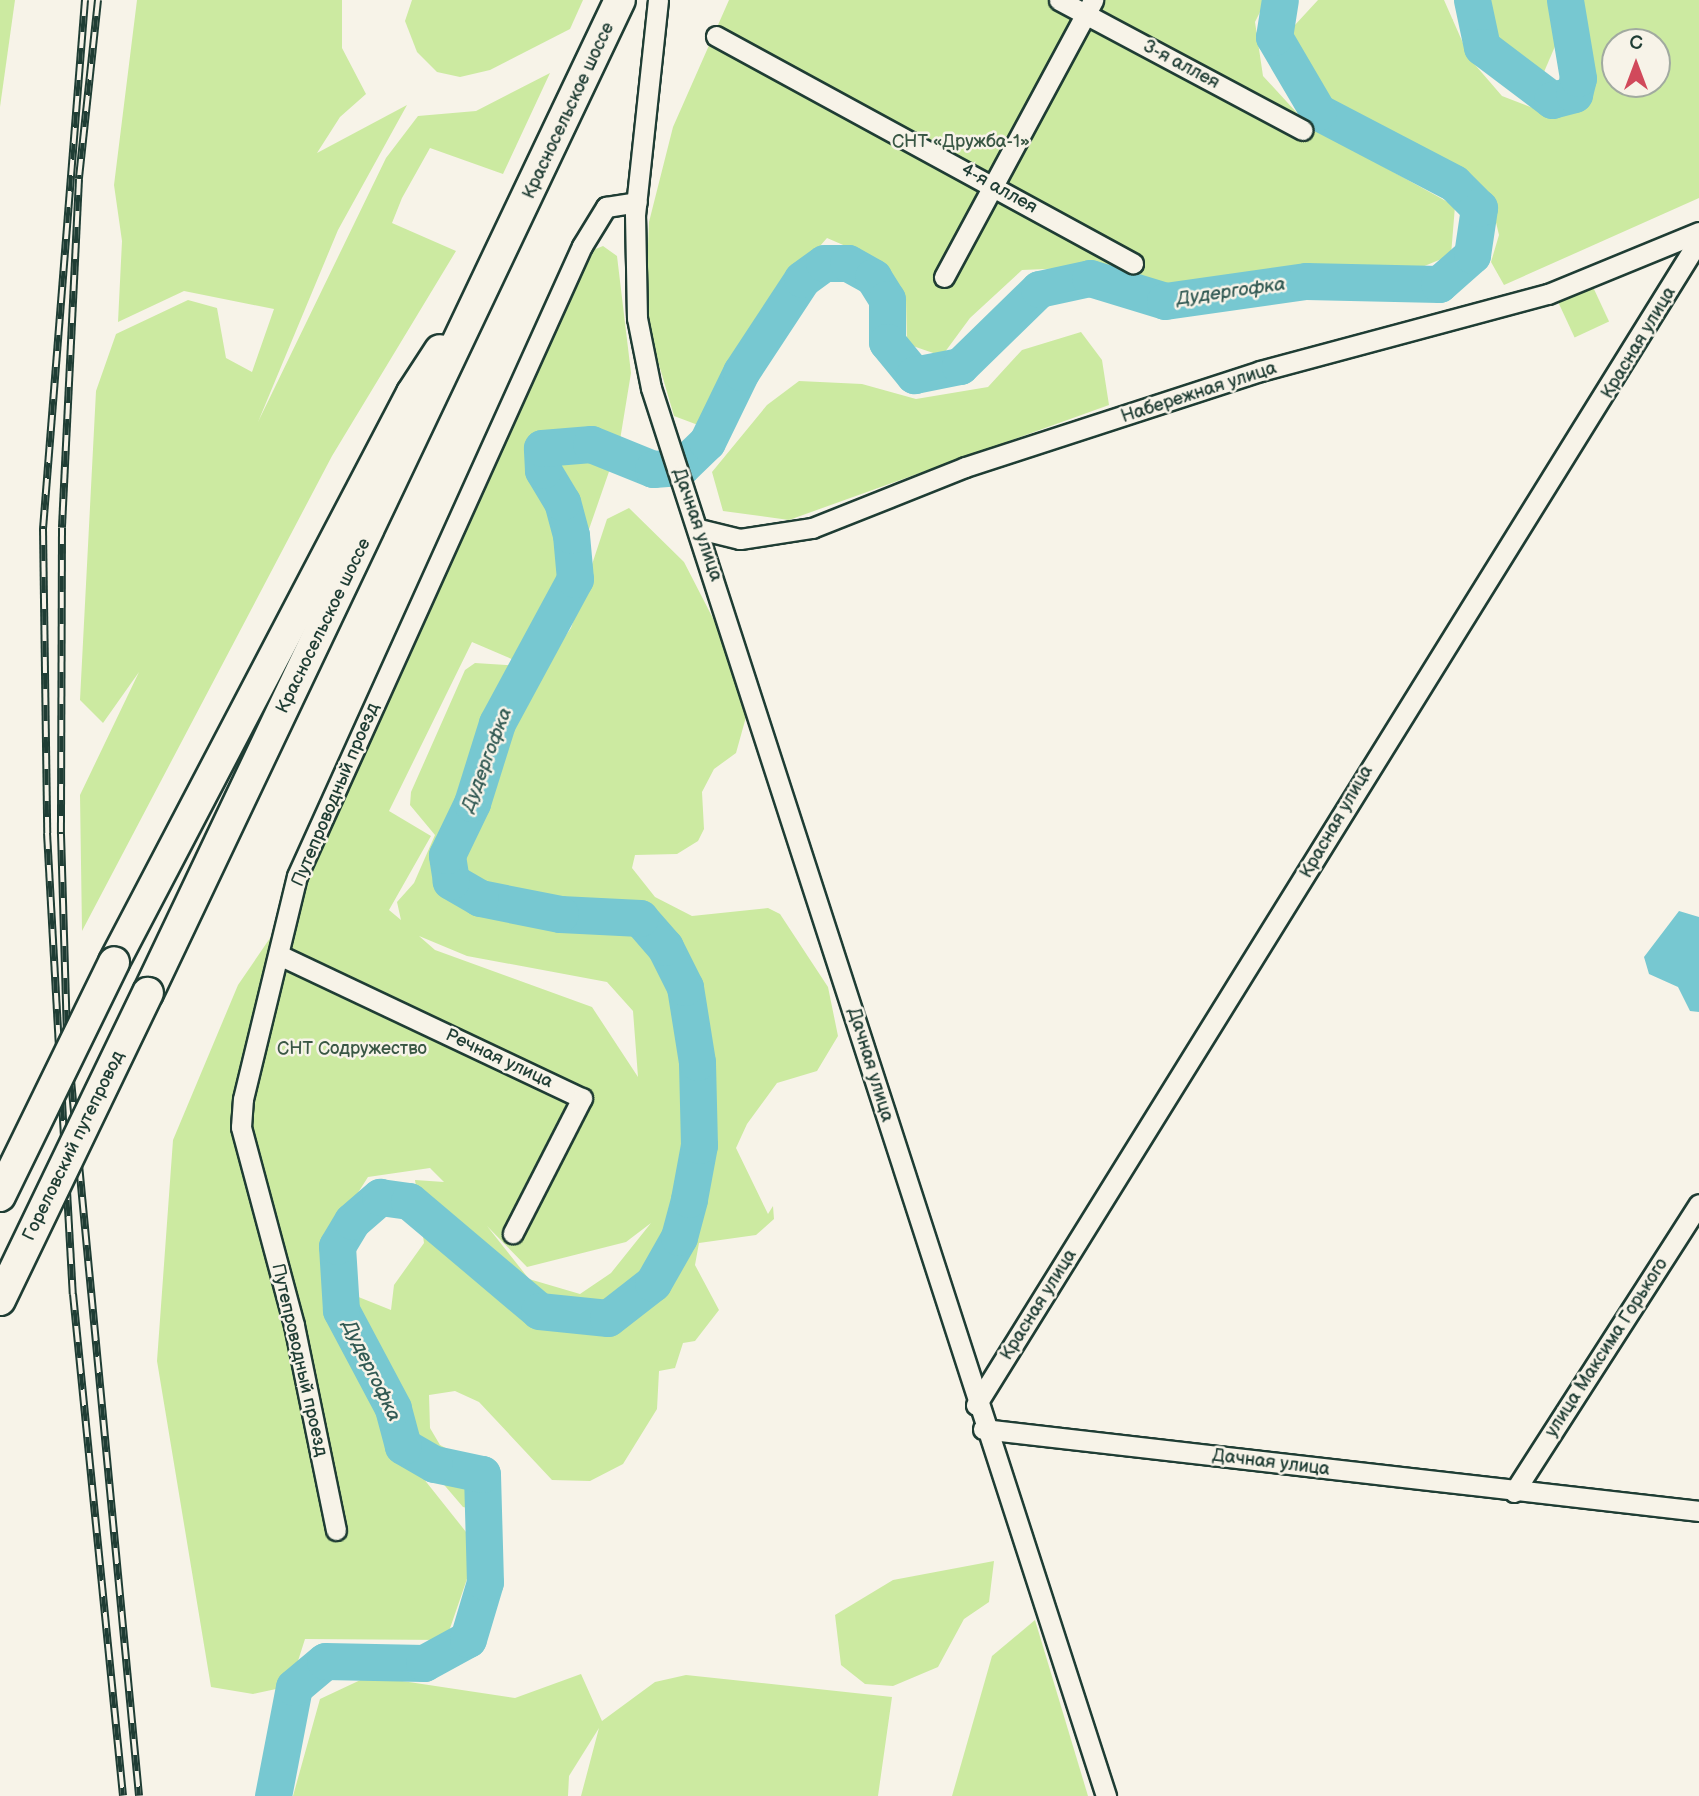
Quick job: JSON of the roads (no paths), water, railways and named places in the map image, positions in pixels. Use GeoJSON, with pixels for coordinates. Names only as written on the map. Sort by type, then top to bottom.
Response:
{"type":"FeatureCollection","features":[{"type":"Feature","properties":{"kind":"highway","name":"Красносельское шоссе"},"geometry":{"type":"LineString","coordinates":[[148,993],[500,260],[620,0]]}},
{"type":"Feature","properties":{"kind":"highway","name":"Красносельское шоссе"},"geometry":{"type":"LineString","coordinates":[[0,1196],[114,962],[412,393],[500,260]]}},
{"type":"Feature","properties":{"kind":"highway","name":"Гореловский путепровод"},"geometry":{"type":"LineString","coordinates":[[0,1300],[148,993]]}},
{"type":"Feature","properties":{"kind":"street","name":"Дачная улица"},"geometry":{"type":"LineString","coordinates":[[657,0],[637,202],[637,318],[664,429],[699,529],[983,1430],[1699,1511]]}},
{"type":"Feature","properties":{"kind":"street","name":"3-я аллея"},"geometry":{"type":"LineString","coordinates":[[1059,0],[1090,7],[1302,130]]}},
{"type":"Feature","properties":{"kind":"street"},"geometry":{"type":"LineString","coordinates":[[944,277],[996,187],[1090,7]]}},
{"type":"Feature","properties":{"kind":"street","name":"4-я аллея"},"geometry":{"type":"LineString","coordinates":[[716,36],[1133,263]]}},
{"type":"Feature","properties":{"kind":"street","name":"Путепроводный проезд"},"geometry":{"type":"LineString","coordinates":[[336,1531],[294,1325],[241,1127],[279,955],[297,876],[582,246],[606,207],[637,202]]}},
{"type":"Feature","properties":{"kind":"street","name":"Набережная улица"},"geometry":{"type":"LineString","coordinates":[[699,529],[740,539],[812,528],[965,467],[1261,371],[1548,293],[1699,232]]}},
{"type":"Feature","properties":{"kind":"street","name":"Красная улица"},"geometry":{"type":"LineString","coordinates":[[976,1405],[1699,240]]}},
{"type":"Feature","properties":{"kind":"street","name":"Речная улица"},"geometry":{"type":"LineString","coordinates":[[279,955],[582,1098],[513,1233]]}},
{"type":"Feature","properties":{"kind":"street","name":"улица Максима Горького"},"geometry":{"type":"LineString","coordinates":[[1514,1492],[1699,1204]]}},
{"type":"Feature","properties":{"kind":"street"},"geometry":{"type":"LineString","coordinates":[[983,1430],[1106,1796]]}},
{"type":"Feature","properties":{"kind":"water"},"geometry":{"type":"Polygon","coordinates":[[[1679,911],[1699,917],[1699,1012],[1690,1011],[1678,987],[1649,974],[1644,957],[1679,911]]]}},
{"type":"Feature","properties":{"kind":"waterway","name":"Дудергофка"},"geometry":{"type":"LineString","coordinates":[[273,1796],[294,1687],[325,1661],[424,1663],[468,1639],[485,1582],[482,1474],[434,1464],[403,1446],[393,1408],[341,1310],[337,1246],[352,1221],[380,1197],[409,1201],[539,1311],[608,1318],[653,1283],[679,1237],[689,1199],[699,1145],[697,1062],[685,987],[665,947],[640,918],[560,914],[480,898],[451,881],[447,855],[472,803],[497,723],[575,579],[571,535],[562,502],[543,470],[542,448],[591,444],[653,469],[681,467],[707,442],[741,372],[802,279],[824,263],[848,263],[873,277],[887,299],[887,342],[914,375],[960,366],[1039,289],[1090,278],[1165,301],[1306,281],[1439,284],[1472,255],[1479,208],[1454,183],[1318,112],[1274,37],[1280,0]]}},
{"type":"Feature","properties":{"kind":"waterway","name":"Дудергофка"},"geometry":{"type":"LineString","coordinates":[[1472,0],[1482,47],[1552,100],[1574,94],[1578,78],[1565,0]]}},
{"type":"Feature","properties":{"kind":"railway"},"geometry":{"type":"LineString","coordinates":[[85,0],[43,529],[47,833],[73,1294],[123,1796]]}},
{"type":"Feature","properties":{"kind":"railway"},"geometry":{"type":"LineString","coordinates":[[98,0],[79,179],[62,528],[61,834],[67,1038],[139,1796]]}},
{"type":"Feature","properties":{"kind":"park label","name":"СНТ «Дружба-1»"},"geometry":{"type":"Point","coordinates":[961,142]}},
{"type":"Feature","properties":{"kind":"park label","name":"СНТ Содружество"},"geometry":{"type":"Point","coordinates":[352,1049]}}]}
